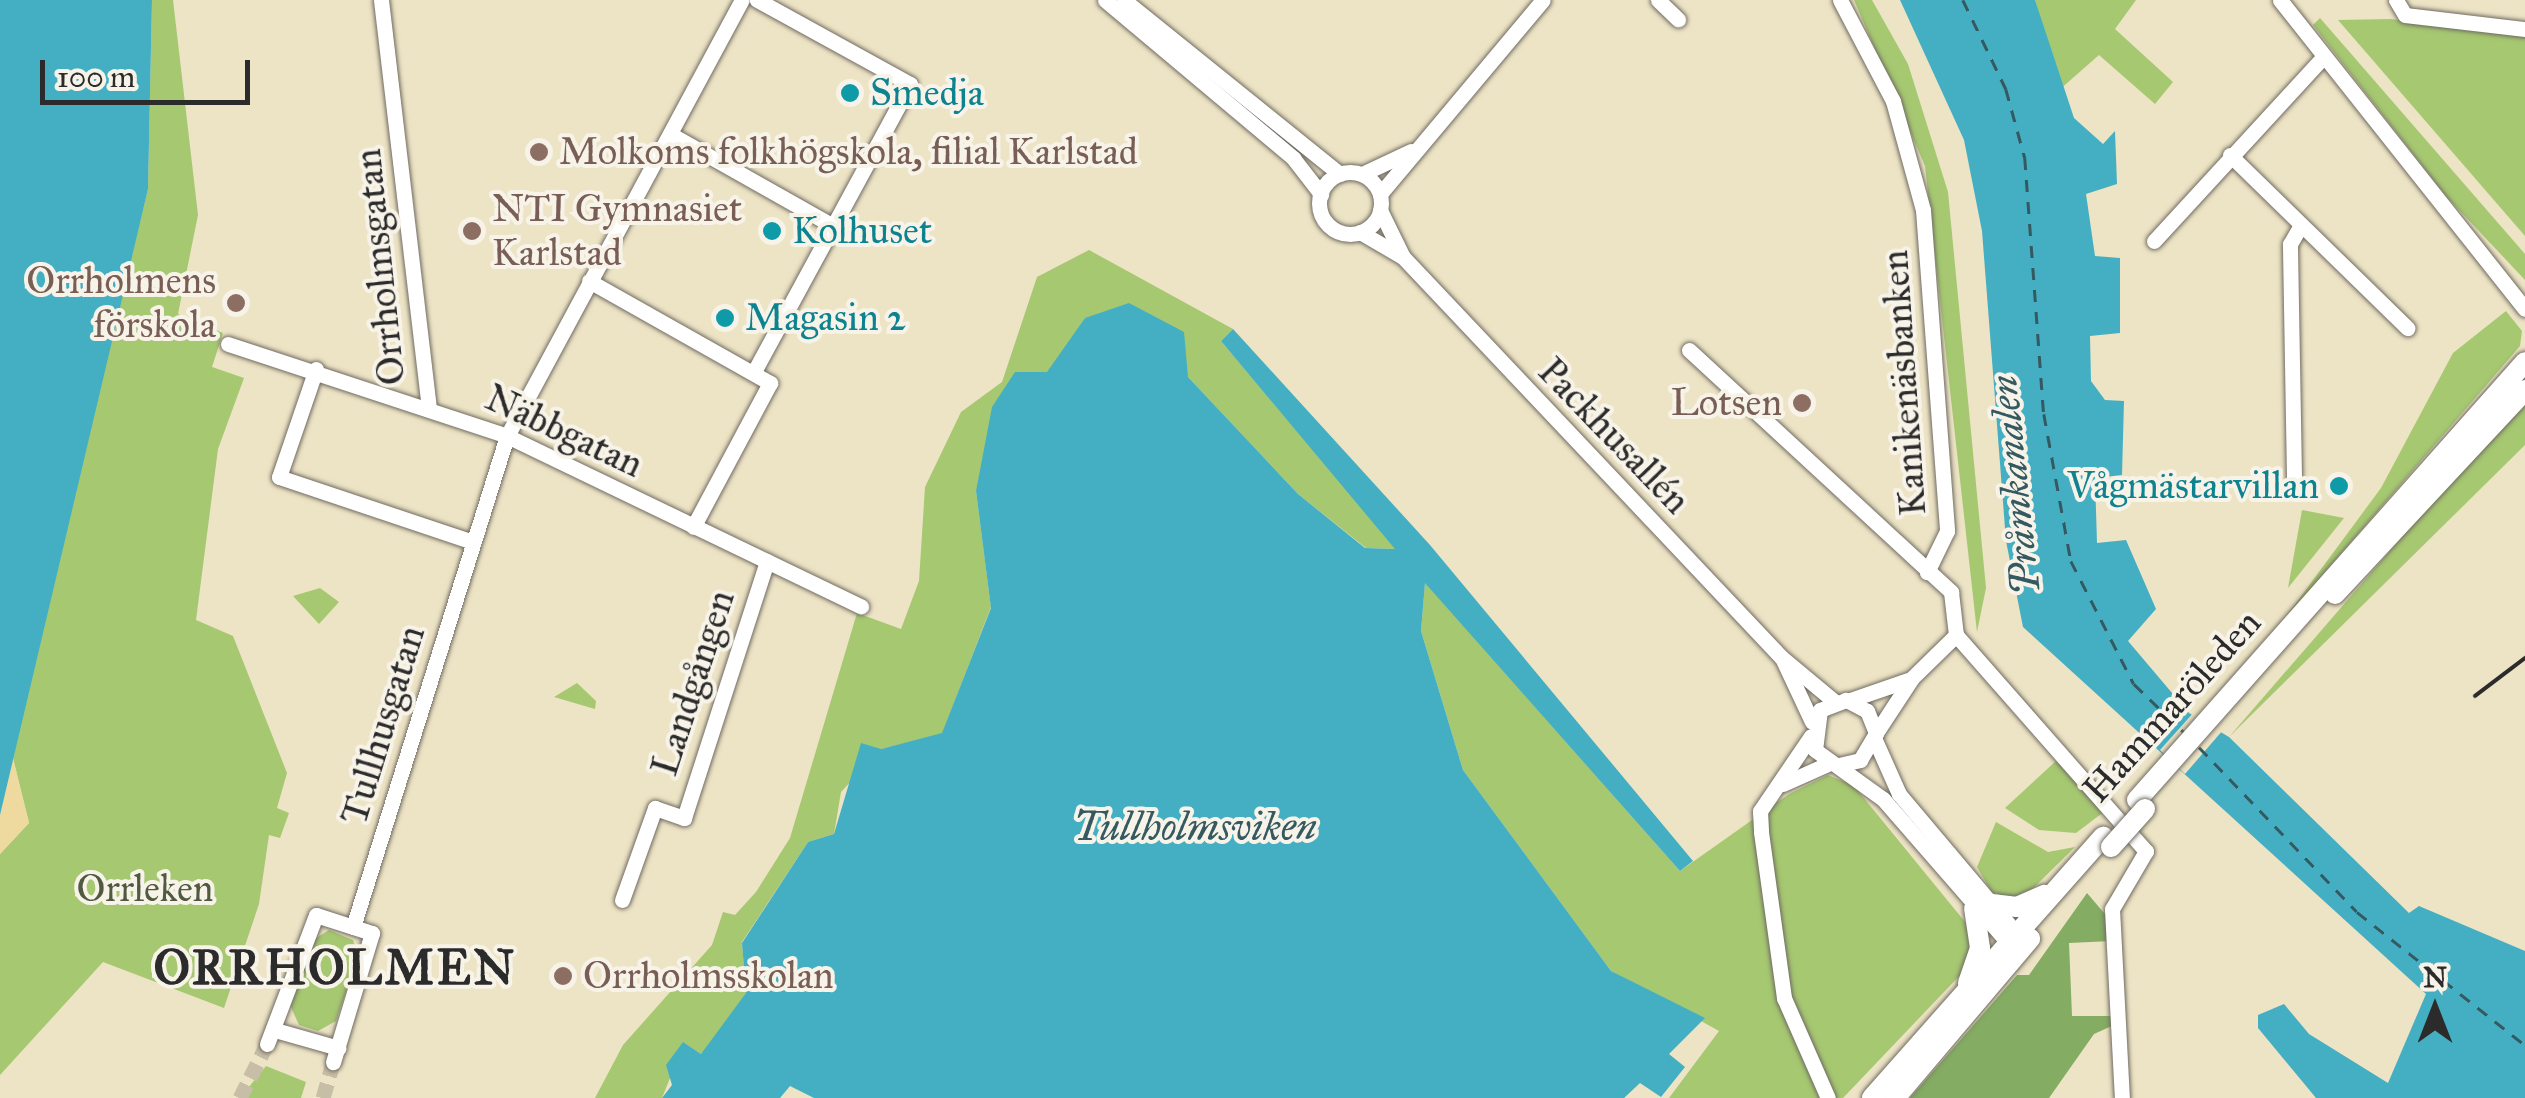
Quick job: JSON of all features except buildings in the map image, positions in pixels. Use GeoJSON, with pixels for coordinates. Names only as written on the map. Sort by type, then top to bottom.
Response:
{"type":"FeatureCollection","features":[{"type":"Feature","properties":{"kind":"main road"},"geometry":{"type":"LineString","coordinates":[[2462,429],[2525,352]]}},
{"type":"Feature","properties":{"kind":"main road","name":"Hammaröleden"},"geometry":{"type":"LineString","coordinates":[[1872,1098],[1965,992],[2017,944],[2218,717],[2462,429],[2525,362]]}},
{"type":"Feature","properties":{"kind":"main road","name":"Hammaröleden"},"geometry":{"type":"LineString","coordinates":[[2218,717],[2525,390]]}},
{"type":"Feature","properties":{"kind":"main road","name":"Hammaröleden"},"geometry":{"type":"LineString","coordinates":[[1895,1098],[2062,882],[2107,842]]}},
{"type":"Feature","properties":{"kind":"main road"},"geometry":{"type":"LineString","coordinates":[[1965,992],[1980,948],[1983,906],[2035,902],[2062,882]]}},
{"type":"Feature","properties":{"kind":"street","name":"Orrholmsgatan"},"geometry":{"type":"LineString","coordinates":[[382,0],[428,408]]}},
{"type":"Feature","properties":{"kind":"street","name":"Tullhusgatan"},"geometry":{"type":"LineString","coordinates":[[354,927],[507,436],[742,0]]}},
{"type":"Feature","properties":{"kind":"street"},"geometry":{"type":"LineString","coordinates":[[756,368],[910,84],[757,0]]}},
{"type":"Feature","properties":{"kind":"street"},"geometry":{"type":"LineString","coordinates":[[1106,0],[1294,158],[1321,194],[1330,226],[1360,232],[1411,151],[1543,0]]}},
{"type":"Feature","properties":{"kind":"street"},"geometry":{"type":"LineString","coordinates":[[1124,0],[1340,174],[1362,174],[1411,151]]}},
{"type":"Feature","properties":{"kind":"street"},"geometry":{"type":"LineString","coordinates":[[1658,0],[1678,20]]}},
{"type":"Feature","properties":{"kind":"street","name":"Kanikenäsbanken"},"geometry":{"type":"LineString","coordinates":[[1840,0],[1893,101],[1924,210],[1947,532],[1927,572]]}},
{"type":"Feature","properties":{"kind":"street"},"geometry":{"type":"LineString","coordinates":[[2280,0],[2525,309]]}},
{"type":"Feature","properties":{"kind":"street"},"geometry":{"type":"LineString","coordinates":[[2396,5],[2525,28]]}},
{"type":"Feature","properties":{"kind":"street"},"geometry":{"type":"LineString","coordinates":[[2154,241],[2324,56]]}},
{"type":"Feature","properties":{"kind":"street"},"geometry":{"type":"LineString","coordinates":[[670,134],[835,228]]}},
{"type":"Feature","properties":{"kind":"street"},"geometry":{"type":"LineString","coordinates":[[2230,155],[2407,328]]}},
{"type":"Feature","properties":{"kind":"street"},"geometry":{"type":"LineString","coordinates":[[1321,194],[1340,174]]}},
{"type":"Feature","properties":{"kind":"street"},"geometry":{"type":"LineString","coordinates":[[1362,174],[1380,202]]}},
{"type":"Feature","properties":{"kind":"street","name":"Packhusallén"},"geometry":{"type":"LineString","coordinates":[[1380,202],[1403,257]]}},
{"type":"Feature","properties":{"kind":"street"},"geometry":{"type":"LineString","coordinates":[[2294,477],[2290,244],[2300,227]]}},
{"type":"Feature","properties":{"kind":"street","name":"Packhusallén"},"geometry":{"type":"LineString","coordinates":[[1360,232],[1403,257],[1781,657],[1841,701]]}},
{"type":"Feature","properties":{"kind":"street"},"geometry":{"type":"LineString","coordinates":[[590,281],[756,368],[770,383],[693,528]]}},
{"type":"Feature","properties":{"kind":"street","name":"Näbbgatan"},"geometry":{"type":"LineString","coordinates":[[228,344],[507,436],[861,606]]}},
{"type":"Feature","properties":{"kind":"street"},"geometry":{"type":"LineString","coordinates":[[1689,350],[1951,592],[1956,636],[2146,851],[2112,909],[2122,1098]]}},
{"type":"Feature","properties":{"kind":"street"},"geometry":{"type":"LineString","coordinates":[[316,370],[279,477],[474,542]]}},
{"type":"Feature","properties":{"kind":"street","name":"Landgången"},"geometry":{"type":"LineString","coordinates":[[622,900],[655,808],[684,818],[767,561]]}},
{"type":"Feature","properties":{"kind":"street"},"geometry":{"type":"LineString","coordinates":[[1782,784],[1835,764],[1860,760],[1912,678],[1956,636]]}},
{"type":"Feature","properties":{"kind":"street","name":"Packhusallén"},"geometry":{"type":"LineString","coordinates":[[1781,657],[1811,729]]}},
{"type":"Feature","properties":{"kind":"street"},"geometry":{"type":"LineString","coordinates":[[1828,1098],[1788,1014],[1760,811],[1782,784],[1811,729],[1841,701],[1912,678]]}},
{"type":"Feature","properties":{"kind":"street"},"geometry":{"type":"LineString","coordinates":[[1841,701],[1867,711],[1899,794],[1983,906]]}},
{"type":"Feature","properties":{"kind":"street"},"geometry":{"type":"LineString","coordinates":[[1811,729],[1835,764],[1883,799],[2017,944]]}},
{"type":"Feature","properties":{"kind":"street"},"geometry":{"type":"LineString","coordinates":[[316,915],[354,927],[372,933],[335,1055],[271,1037],[316,915]]}},
{"type":"Feature","properties":{"kind":"green space","name":"Orrleken"},"geometry":{"type":"Polygon","coordinates":[[[152,0],[173,0],[198,215],[178,314],[223,333],[212,367],[244,378],[218,449],[196,620],[233,636],[287,773],[277,808],[289,813],[280,838],[269,835],[259,904],[224,1008],[103,962],[0,1075],[0,854],[29,823],[10,746],[148,189],[152,0]]]}},
{"type":"Feature","properties":{"kind":"green space"},"geometry":{"type":"Polygon","coordinates":[[[1854,0],[1872,0],[1908,64],[1948,192],[1986,588],[1977,632],[1925,166],[1854,0]]]}},
{"type":"Feature","properties":{"kind":"green space"},"geometry":{"type":"Polygon","coordinates":[[[2035,0],[2136,0],[2115,29],[2173,82],[2155,104],[2099,55],[2058,91],[2035,0]]]}},
{"type":"Feature","properties":{"kind":"green space"},"geometry":{"type":"Polygon","coordinates":[[[2320,18],[2525,254],[2525,280],[2445,195],[2313,25],[2320,18]]]}},
{"type":"Feature","properties":{"kind":"green space"},"geometry":{"type":"Polygon","coordinates":[[[2391,19],[2525,37],[2525,236],[2338,20],[2391,19]]]}},
{"type":"Feature","properties":{"kind":"green space"},"geometry":{"type":"Polygon","coordinates":[[[1089,250],[1233,329],[1221,341],[1397,549],[1366,548],[1298,494],[1188,377],[1085,318],[976,491],[991,607],[942,734],[881,749],[841,792],[834,834],[808,842],[742,942],[746,993],[717,1040],[701,1054],[684,1043],[662,1098],[595,1098],[623,1045],[712,945],[723,912],[735,915],[756,892],[790,838],[857,613],[901,629],[919,581],[925,487],[961,412],[1002,382],[1037,277],[1089,250]]]}},
{"type":"Feature","properties":{"kind":"green space"},"geometry":{"type":"Polygon","coordinates":[[[2506,311],[2522,331],[2520,346],[2282,622],[2381,488],[2453,353],[2506,311]]]}},
{"type":"Feature","properties":{"kind":"green space"},"geometry":{"type":"Polygon","coordinates":[[[2525,405],[2525,445],[2229,737],[2454,477],[2525,405]]]}},
{"type":"Feature","properties":{"kind":"green space"},"geometry":{"type":"Polygon","coordinates":[[[2302,510],[2344,518],[2288,588],[2302,510]]]}},
{"type":"Feature","properties":{"kind":"green space"},"geometry":{"type":"Polygon","coordinates":[[[1425,582],[1680,871],[1789,794],[1828,775],[1854,786],[1970,928],[1975,945],[1964,971],[1843,1098],[1669,1098],[1719,1031],[1611,971],[1463,770],[1421,631],[1425,582]]]}},
{"type":"Feature","properties":{"kind":"green space"},"geometry":{"type":"Polygon","coordinates":[[[320,588],[339,602],[319,624],[293,596],[320,588]]]}},
{"type":"Feature","properties":{"kind":"green space"},"geometry":{"type":"Polygon","coordinates":[[[577,683],[596,701],[595,709],[554,697],[577,683]]]}},
{"type":"Feature","properties":{"kind":"green space"},"geometry":{"type":"Polygon","coordinates":[[[2056,761],[2105,811],[2076,833],[2039,830],[2005,808],[2056,761]]]}},
{"type":"Feature","properties":{"kind":"green space"},"geometry":{"type":"Polygon","coordinates":[[[1996,822],[2048,852],[2075,847],[2025,896],[2009,899],[1991,891],[1977,867],[1996,822]]]}},
{"type":"Feature","properties":{"kind":"green space"},"geometry":{"type":"Polygon","coordinates":[[[2087,893],[2110,920],[2111,941],[2069,943],[2072,1016],[2114,1016],[2114,1025],[2094,1034],[2049,1098],[1910,1098],[2017,975],[2029,975],[2087,893]]]}},
{"type":"Feature","properties":{"kind":"green space"},"geometry":{"type":"Polygon","coordinates":[[[329,930],[353,940],[358,956],[336,1021],[318,1031],[299,1025],[290,1005],[313,940],[329,930]]]}},
{"type":"Feature","properties":{"kind":"green space"},"geometry":{"type":"Polygon","coordinates":[[[266,1066],[306,1082],[301,1098],[240,1098],[266,1066]]]}},
{"type":"Feature","properties":{"kind":"sand"},"geometry":{"type":"Polygon","coordinates":[[[10,746],[29,823],[0,854],[0,815],[10,746]]]}},
{"type":"Feature","properties":{"kind":"water"},"geometry":{"type":"Polygon","coordinates":[[[0,0],[152,0],[148,189],[0,815],[0,0]]]}},
{"type":"Feature","properties":{"kind":"water","name":"Pråmkanalen"},"geometry":{"type":"Polygon","coordinates":[[[1900,0],[2035,0],[2074,118],[2103,144],[2115,131],[2117,184],[2086,194],[2095,256],[2120,258],[2120,333],[2090,336],[2091,381],[2105,400],[2124,401],[2122,475],[2095,478],[2097,543],[2126,540],[2156,609],[2128,641],[2189,713],[2229,737],[2409,913],[2419,906],[2525,951],[2525,1098],[2316,1098],[2258,1028],[2258,1015],[2284,1004],[2309,1034],[2388,1083],[2426,994],[2023,627],[2006,541],[1982,231],[1964,140],[1900,0]]]}},
{"type":"Feature","properties":{"kind":"water","name":"Tullholmsviken"},"geometry":{"type":"Polygon","coordinates":[[[1129,303],[1184,332],[1188,377],[1298,494],[1365,548],[1395,549],[1221,341],[1233,329],[1430,545],[1693,861],[1680,871],[1425,583],[1421,631],[1463,770],[1611,971],[1705,1018],[1669,1054],[1685,1067],[1661,1097],[1640,1083],[1624,1098],[814,1098],[790,1086],[780,1098],[662,1098],[672,1085],[666,1065],[683,1042],[701,1054],[746,993],[742,943],[808,842],[834,834],[861,743],[881,749],[942,733],[991,608],[976,491],[992,407],[1015,372],[1047,372],[1085,318],[1129,303]]]}},
{"type":"Feature","properties":{"kind":"pier"},"geometry":{"type":"Polygon","coordinates":[[[2195,711],[2223,730],[2185,774],[2160,750],[2195,711]]]}},
{"type":"Feature","properties":{"kind":"ferry route"},"geometry":{"type":"LineString","coordinates":[[1963,0],[2006,89],[2025,158],[2044,414],[2071,561],[2134,684],[2186,734]]}},
{"type":"Feature","properties":{"kind":"ferry route"},"geometry":{"type":"LineString","coordinates":[[2199,747],[2357,912],[2525,1045]]}},
{"type":"Feature","properties":{"kind":"tunnel"},"geometry":{"type":"LineString","coordinates":[[240,1098],[267,1044]]}},
{"type":"Feature","properties":{"kind":"tunnel"},"geometry":{"type":"LineString","coordinates":[[323,1098],[333,1062]]}},
{"type":"Feature","properties":{"kind":"railway"},"geometry":{"type":"LineString","coordinates":[[2475,696],[2525,658]]}},
{"type":"Feature","properties":{"kind":"place","name":"Smedja"},"geometry":{"type":"Point","coordinates":[850,93]}},
{"type":"Feature","properties":{"kind":"place","name":"Molkoms folkhögskola, filial Karlstad"},"geometry":{"type":"Point","coordinates":[539,152]}},
{"type":"Feature","properties":{"kind":"place","name":"NTI Gymnasiet Karlstad"},"geometry":{"type":"Point","coordinates":[472,231]}},
{"type":"Feature","properties":{"kind":"place","name":"Kolhuset"},"geometry":{"type":"Point","coordinates":[772,231]}},
{"type":"Feature","properties":{"kind":"place","name":"Orrholmens förskola"},"geometry":{"type":"Point","coordinates":[236,303]}},
{"type":"Feature","properties":{"kind":"place","name":"Magasin 2"},"geometry":{"type":"Point","coordinates":[725,318]}},
{"type":"Feature","properties":{"kind":"place","name":"Lotsen"},"geometry":{"type":"Point","coordinates":[1802,403]}},
{"type":"Feature","properties":{"kind":"place","name":"Vågmästarvillan"},"geometry":{"type":"Point","coordinates":[2339,486]}},
{"type":"Feature","properties":{"kind":"place","name":"Orrholmsskolan"},"geometry":{"type":"Point","coordinates":[563,976]}},
{"type":"Feature","properties":{"kind":"district","name":"ORRHOLMEN"},"geometry":{"type":"Point","coordinates":[335,968]}}]}
